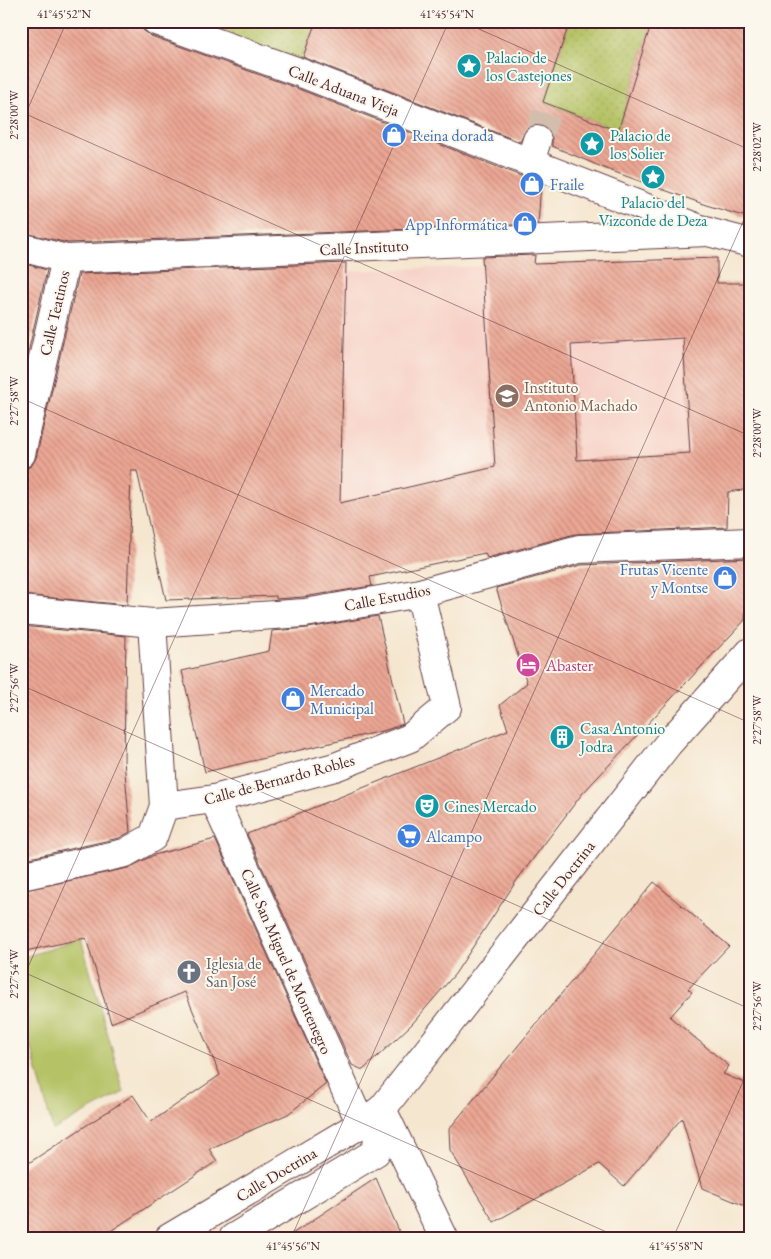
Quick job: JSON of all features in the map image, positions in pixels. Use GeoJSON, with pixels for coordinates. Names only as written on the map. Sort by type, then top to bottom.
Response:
{"type":"FeatureCollection","features":[{"type":"Feature","properties":{"kind":"street","name":"Calle Aduana Vieja"},"geometry":{"type":"LineString","coordinates":[[167,23],[296,70],[534,151],[708,232],[750,243]]}},
{"type":"Feature","properties":{"kind":"street","name":"Calle Instituto"},"geometry":{"type":"LineString","coordinates":[[21,247],[66,259],[708,232]]}},
{"type":"Feature","properties":{"kind":"street","name":"Calle Teatinos"},"geometry":{"type":"LineString","coordinates":[[21,454],[66,259]]}},
{"type":"Feature","properties":{"kind":"street","name":"Calle Estudios"},"geometry":{"type":"LineString","coordinates":[[21,610],[152,623],[305,613],[420,593],[579,550],[750,542]]}},
{"type":"Feature","properties":{"kind":"street","name":"Calle de Bernardo Robles"},"geometry":{"type":"LineString","coordinates":[[164,806],[214,799],[335,767],[410,738],[447,706],[420,593]]}},
{"type":"Feature","properties":{"kind":"street"},"geometry":{"type":"LineString","coordinates":[[21,876],[125,853],[153,837],[164,806],[152,623]]}},
{"type":"Feature","properties":{"kind":"street","name":"Calle Doctrina"},"geometry":{"type":"LineString","coordinates":[[169,1238],[371,1116],[668,744],[750,652]]}},
{"type":"Feature","properties":{"kind":"street","name":"Calle San Miguel de Montenegro"},"geometry":{"type":"LineString","coordinates":[[214,799],[371,1116],[444,1238]]}},
{"type":"Feature","properties":{"kind":"street","name":"Calle Doctrina"},"geometry":{"type":"LineString","coordinates":[[233,1238],[376,1152],[371,1116]]}},
{"type":"Feature","properties":{"kind":"shaded area","name":"Instituto Antonio Machado"},"geometry":{"type":"Polygon","coordinates":[[[717,258],[717,283],[749,283],[750,489],[728,492],[727,526],[564,536],[276,596],[268,276],[346,271],[717,258]]]}},
{"type":"Feature","properties":{"kind":"green space"},"geometry":{"type":"Polygon","coordinates":[[[125,21],[316,21],[296,71],[239,63],[125,21]]]}},
{"type":"Feature","properties":{"kind":"green space"},"geometry":{"type":"Polygon","coordinates":[[[570,21],[652,21],[618,131],[543,102],[570,21]]]}},
{"type":"Feature","properties":{"kind":"green space"},"geometry":{"type":"Polygon","coordinates":[[[81,939],[124,1092],[53,1130],[21,1011],[21,958],[81,939]]]}},
{"type":"Feature","properties":{"kind":"building"},"geometry":{"type":"Polygon","coordinates":[[[21,21],[125,21],[142,28],[151,36],[291,86],[541,184],[538,224],[68,243],[21,232],[21,21]]]}},
{"type":"Feature","properties":{"kind":"building"},"geometry":{"type":"Polygon","coordinates":[[[316,21],[570,21],[543,102],[618,131],[652,21],[750,21],[750,218],[706,205],[609,170],[552,146],[552,136],[549,130],[542,125],[534,125],[527,128],[520,142],[303,57],[316,21]]]}},
{"type":"Feature","properties":{"kind":"building"},"geometry":{"type":"Polygon","coordinates":[[[535,255],[534,264],[717,258],[717,283],[749,283],[750,489],[728,492],[727,527],[575,534],[487,558],[485,553],[370,577],[372,586],[303,597],[276,599],[276,596],[166,600],[137,471],[131,471],[127,605],[21,595],[21,469],[26,469],[32,465],[36,458],[79,274],[346,263],[340,503],[495,467],[482,257],[535,255]],[[683,338],[571,345],[577,460],[690,453],[683,338]]]}},
{"type":"Feature","properties":{"kind":"building"},"geometry":{"type":"Polygon","coordinates":[[[21,263],[47,270],[21,383],[21,263]]]}},
{"type":"Feature","properties":{"kind":"building"},"geometry":{"type":"Polygon","coordinates":[[[750,558],[745,620],[582,794],[517,880],[455,974],[412,1024],[363,1070],[352,1065],[247,834],[508,730],[500,705],[527,683],[496,588],[581,565],[750,558]]]}},
{"type":"Feature","properties":{"kind":"building","name":"Mercado Municipal"},"geometry":{"type":"Polygon","coordinates":[[[378,616],[403,724],[386,730],[205,772],[182,671],[269,651],[272,631],[308,628],[378,616]]]}},
{"type":"Feature","properties":{"kind":"building"},"geometry":{"type":"Polygon","coordinates":[[[21,626],[126,636],[124,760],[130,832],[119,838],[21,860],[21,626]]]}},
{"type":"Feature","properties":{"kind":"building","name":"Iglesia de San José"},"geometry":{"type":"Polygon","coordinates":[[[215,839],[326,1084],[288,1114],[209,1149],[217,1161],[100,1238],[21,1238],[21,1168],[133,1095],[151,1122],[220,1075],[185,992],[111,1023],[86,938],[21,952],[21,891],[128,868],[154,855],[215,839]]]}},
{"type":"Feature","properties":{"kind":"building"},"geometry":{"type":"Polygon","coordinates":[[[654,882],[729,946],[688,989],[692,992],[670,1017],[729,1066],[723,1074],[750,1085],[750,1208],[702,1188],[682,1118],[624,1186],[599,1164],[494,1222],[450,1150],[449,1129],[654,882]]]}},
{"type":"Feature","properties":{"kind":"building"},"geometry":{"type":"Polygon","coordinates":[[[376,1178],[402,1238],[286,1238],[376,1178]]]}},
{"type":"Feature","properties":{"kind":"tunnel"},"geometry":{"type":"LineString","coordinates":[[537,140],[549,105]]}},
{"type":"Feature","properties":{"kind":"place","name":"Palacio de los Castejones"},"geometry":{"type":"Point","coordinates":[469,66]}},
{"type":"Feature","properties":{"kind":"place","name":"Reina dorada"},"geometry":{"type":"Point","coordinates":[394,135]}},
{"type":"Feature","properties":{"kind":"place","name":"Palacio de los Solier"},"geometry":{"type":"Point","coordinates":[592,144]}},
{"type":"Feature","properties":{"kind":"place","name":"Palacio del Vizconde de Deza"},"geometry":{"type":"Point","coordinates":[653,177]}},
{"type":"Feature","properties":{"kind":"place","name":"Fraile"},"geometry":{"type":"Point","coordinates":[532,184]}},
{"type":"Feature","properties":{"kind":"place","name":"App Informática"},"geometry":{"type":"Point","coordinates":[525,224]}},
{"type":"Feature","properties":{"kind":"place","name":"Instituto Antonio Machado"},"geometry":{"type":"Point","coordinates":[507,396]}},
{"type":"Feature","properties":{"kind":"place","name":"Frutas Vicente y Montse"},"geometry":{"type":"Point","coordinates":[725,578]}},
{"type":"Feature","properties":{"kind":"place","name":"Abaster"},"geometry":{"type":"Point","coordinates":[528,665]}},
{"type":"Feature","properties":{"kind":"place","name":"Mercado Municipal"},"geometry":{"type":"Point","coordinates":[293,699]}},
{"type":"Feature","properties":{"kind":"place","name":"Casa Antonio Jodra"},"geometry":{"type":"Point","coordinates":[562,737]}},
{"type":"Feature","properties":{"kind":"place","name":"Cines Mercado"},"geometry":{"type":"Point","coordinates":[427,806]}},
{"type":"Feature","properties":{"kind":"place","name":"Alcampo"},"geometry":{"type":"Point","coordinates":[409,836]}},
{"type":"Feature","properties":{"kind":"place","name":"Iglesia de San José"},"geometry":{"type":"Point","coordinates":[189,972]}}]}
